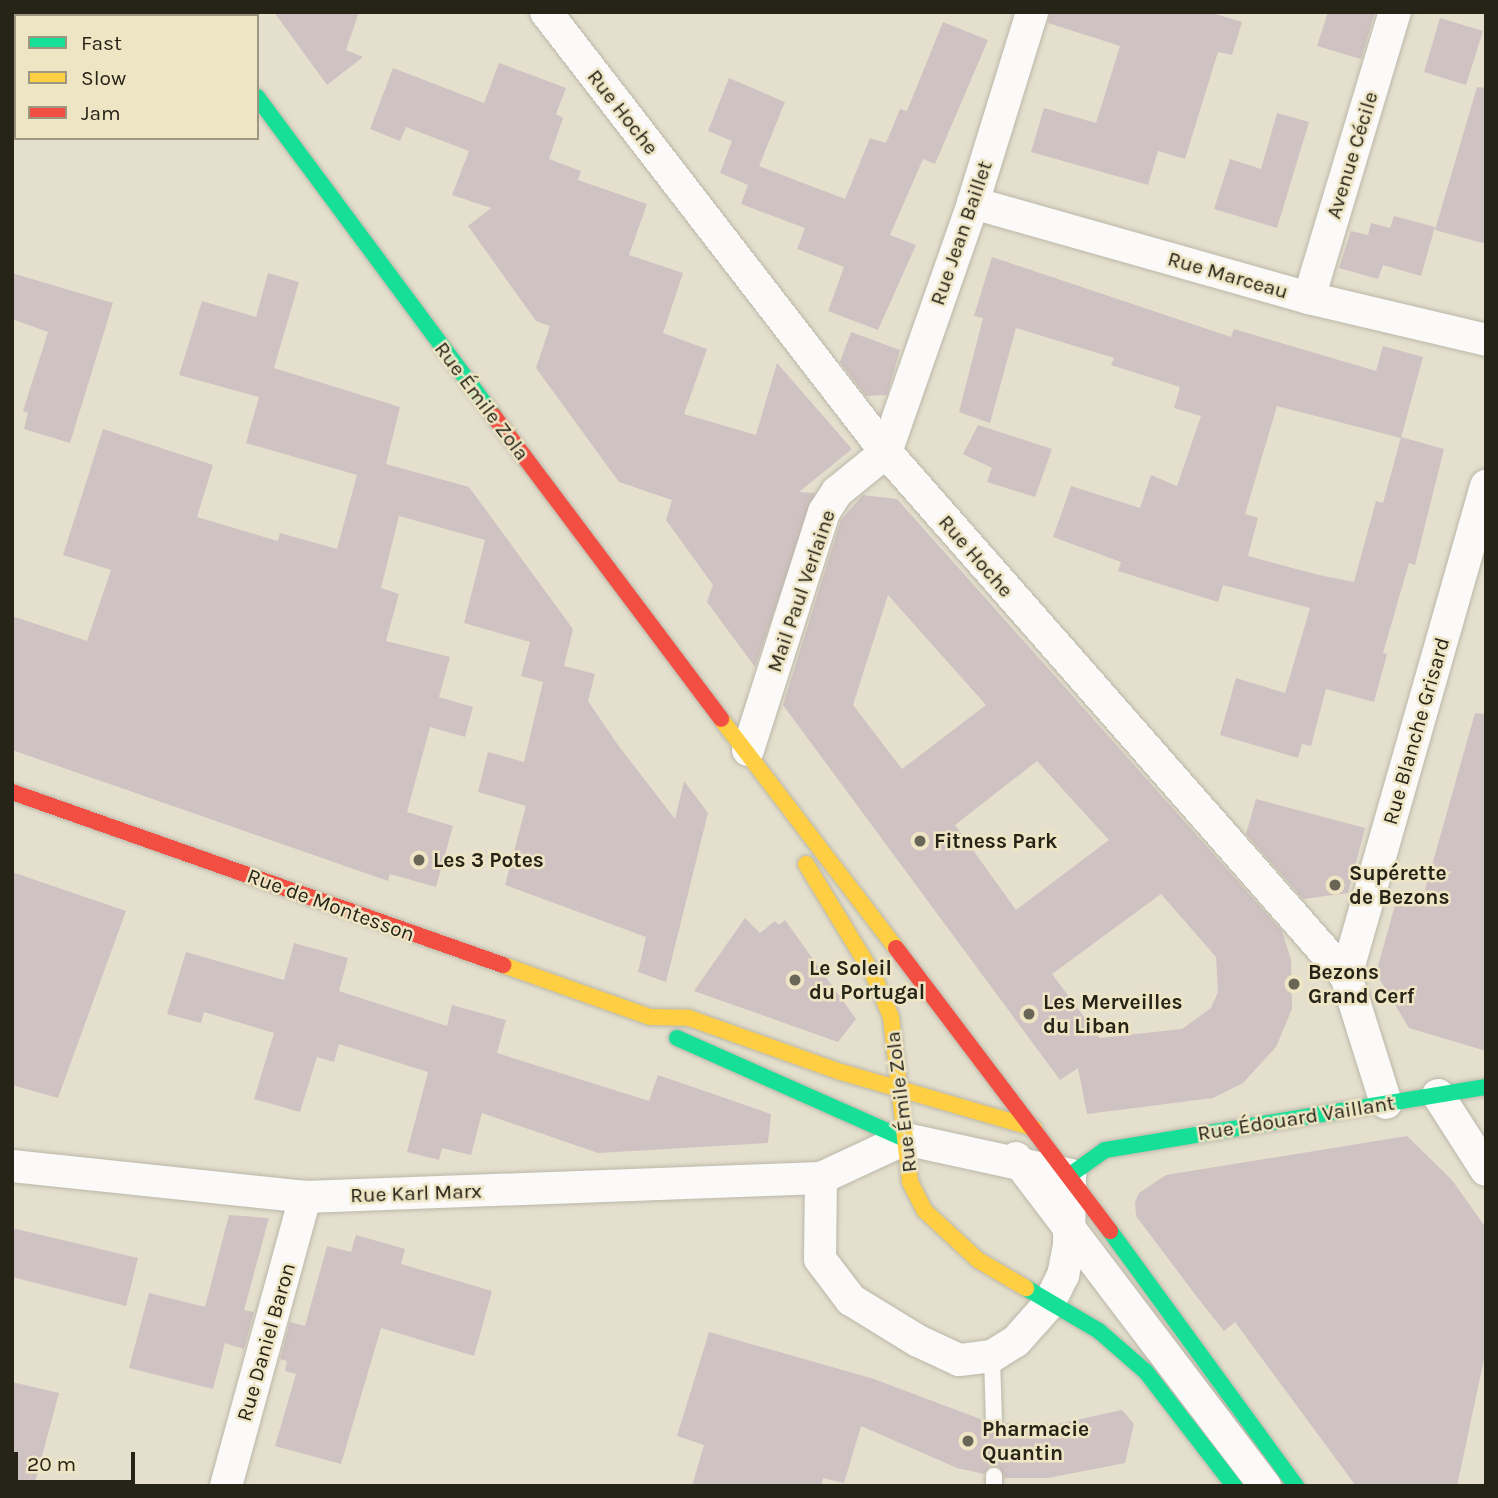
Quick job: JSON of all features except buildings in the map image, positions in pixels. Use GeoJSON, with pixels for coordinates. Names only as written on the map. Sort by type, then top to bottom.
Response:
{"type":"FeatureCollection","features":[{"type":"Feature","properties":{"kind":"main road","name":"Rue Émile Zola"},"geometry":{"type":"LineString","coordinates":[[259,100],[708,704],[748,750],[1070,1175],[1296,1486]]}},
{"type":"Feature","properties":{"kind":"main road","name":"Rue Émile Zola"},"geometry":{"type":"LineString","coordinates":[[708,704],[873,974],[891,1017],[910,1182],[925,1211],[978,1260],[1099,1331],[1146,1372],[1234,1486]]}},
{"type":"Feature","properties":{"kind":"main road","name":"Rue de Montesson"},"geometry":{"type":"LineString","coordinates":[[12,792],[650,1017],[689,1018],[898,1090],[1034,1128]]}},
{"type":"Feature","properties":{"kind":"main road","name":"Rue de Montesson"},"geometry":{"type":"LineString","coordinates":[[650,1017],[682,1043],[803,1090],[905,1139]]}},
{"type":"Feature","properties":{"kind":"main road","name":"Rue Édouard Vaillant"},"geometry":{"type":"LineString","coordinates":[[1070,1175],[1105,1150],[1486,1087]]}},
{"type":"Feature","properties":{"kind":"main road"},"geometry":{"type":"LineString","coordinates":[[1034,1128],[1058,1135]]}},
{"type":"Feature","properties":{"kind":"main road","name":"Rue Édouard Vaillant"},"geometry":{"type":"LineString","coordinates":[[1082,1142],[1105,1150]]}},
{"type":"Feature","properties":{"kind":"street","name":"Rue Hoche"},"geometry":{"type":"LineString","coordinates":[[546,12],[886,452],[1346,976],[1386,1103]]}},
{"type":"Feature","properties":{"kind":"street","name":"Rue Jean Baillet"},"geometry":{"type":"LineString","coordinates":[[886,452],[973,203],[1032,12]]}},
{"type":"Feature","properties":{"kind":"street","name":"Avenue Cécile"},"geometry":{"type":"LineString","coordinates":[[1309,299],[1395,12]]}},
{"type":"Feature","properties":{"kind":"street","name":"Rue Marceau"},"geometry":{"type":"LineString","coordinates":[[973,203],[1309,299],[1486,341]]}},
{"type":"Feature","properties":{"kind":"street","name":"Mail Paul Verlaine"},"geometry":{"type":"LineString","coordinates":[[748,750],[824,512],[837,492],[886,452]]}},
{"type":"Feature","properties":{"kind":"street","name":"Rue Blanche Grisard"},"geometry":{"type":"LineString","coordinates":[[1346,976],[1486,486]]}},
{"type":"Feature","properties":{"kind":"street"},"geometry":{"type":"LineString","coordinates":[[1438,1095],[1486,1170]]}},
{"type":"Feature","properties":{"kind":"street"},"geometry":{"type":"LineString","coordinates":[[984,1114],[1265,1486]]}},
{"type":"Feature","properties":{"kind":"street"},"geometry":{"type":"LineString","coordinates":[[905,1139],[1070,1175],[1069,1229],[1063,1275],[1049,1304],[1016,1341],[992,1356],[959,1360],[851,1300],[820,1259],[821,1178],[905,1139]]}},
{"type":"Feature","properties":{"kind":"street","name":"Rue Karl Marx"},"geometry":{"type":"LineString","coordinates":[[12,1166],[305,1197],[821,1178]]}},
{"type":"Feature","properties":{"kind":"street","name":"Rue Daniel Baron"},"geometry":{"type":"LineString","coordinates":[[226,1486],[305,1197]]}},
{"type":"Feature","properties":{"kind":"lane"},"geometry":{"type":"LineString","coordinates":[[992,1356],[993,1423]]}},
{"type":"Feature","properties":{"kind":"traffic: fast"},"geometry":{"type":"LineString","coordinates":[[259,100],[493,415]]}},
{"type":"Feature","properties":{"kind":"traffic: fast"},"geometry":{"type":"LineString","coordinates":[[677,1038],[905,1139]]}},
{"type":"Feature","properties":{"kind":"traffic: fast"},"geometry":{"type":"LineString","coordinates":[[1070,1175],[1105,1150],[1486,1087]]}},
{"type":"Feature","properties":{"kind":"traffic: fast"},"geometry":{"type":"LineString","coordinates":[[1110,1231],[1296,1486]]}},
{"type":"Feature","properties":{"kind":"traffic: fast"},"geometry":{"type":"LineString","coordinates":[[1026,1288],[1099,1331],[1146,1372],[1234,1486]]}},
{"type":"Feature","properties":{"kind":"traffic: slow"},"geometry":{"type":"LineString","coordinates":[[721,719],[896,948]]}},
{"type":"Feature","properties":{"kind":"traffic: slow"},"geometry":{"type":"LineString","coordinates":[[806,864],[873,974],[891,1017],[910,1182],[925,1211],[978,1260],[1026,1288]]}},
{"type":"Feature","properties":{"kind":"traffic: slow"},"geometry":{"type":"LineString","coordinates":[[503,965],[650,1017],[689,1018],[841,1072],[1034,1128]]}},
{"type":"Feature","properties":{"kind":"traffic: jam"},"geometry":{"type":"LineString","coordinates":[[493,415],[721,719]]}},
{"type":"Feature","properties":{"kind":"traffic: jam"},"geometry":{"type":"LineString","coordinates":[[12,792],[503,965]]}},
{"type":"Feature","properties":{"kind":"traffic: jam"},"geometry":{"type":"LineString","coordinates":[[896,948],[1110,1231]]}},
{"type":"Feature","properties":{"kind":"place","name":"Fitness Park"},"geometry":{"type":"Point","coordinates":[920,841]}},
{"type":"Feature","properties":{"kind":"place","name":"Les 3 Potes"},"geometry":{"type":"Point","coordinates":[419,860]}},
{"type":"Feature","properties":{"kind":"place","name":"Supérette de Bezons"},"geometry":{"type":"Point","coordinates":[1335,885]}},
{"type":"Feature","properties":{"kind":"place","name":"Le Soleil du Portugal"},"geometry":{"type":"Point","coordinates":[795,980]}},
{"type":"Feature","properties":{"kind":"place","name":"Bezons Grand Cerf"},"geometry":{"type":"Point","coordinates":[1294,984]}},
{"type":"Feature","properties":{"kind":"place","name":"Les Merveilles du Liban"},"geometry":{"type":"Point","coordinates":[1029,1014]}},
{"type":"Feature","properties":{"kind":"place","name":"Pharmacie Quantin"},"geometry":{"type":"Point","coordinates":[968,1441]}}]}
